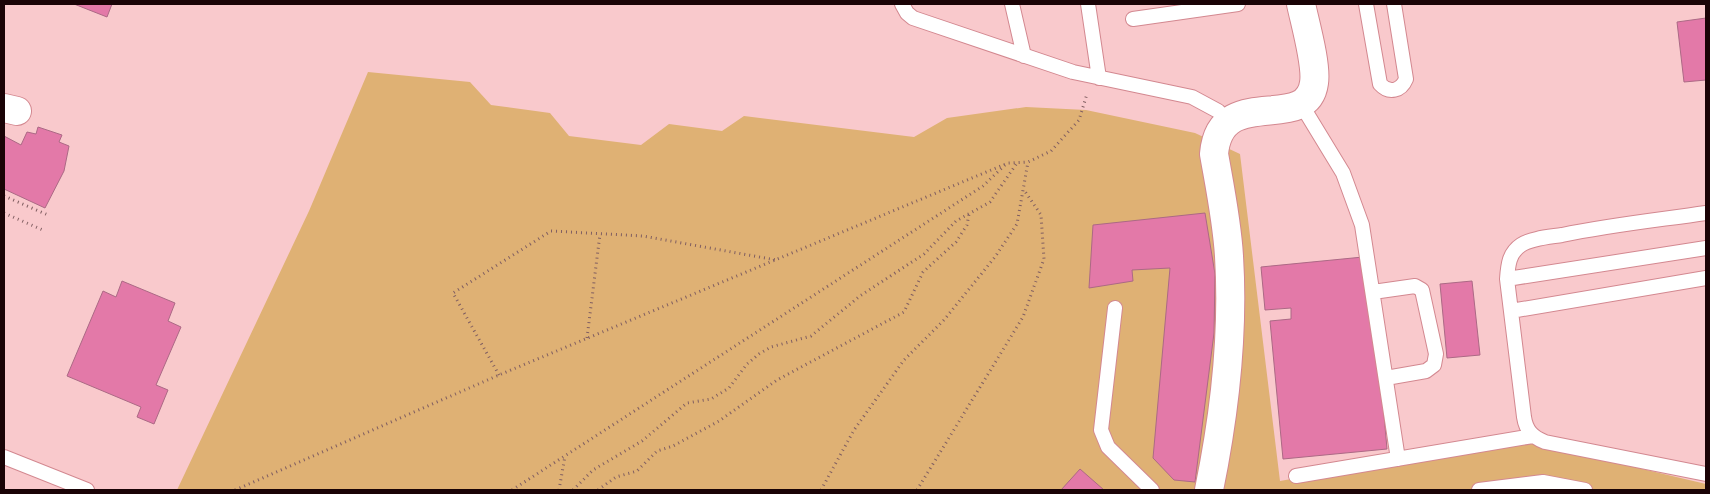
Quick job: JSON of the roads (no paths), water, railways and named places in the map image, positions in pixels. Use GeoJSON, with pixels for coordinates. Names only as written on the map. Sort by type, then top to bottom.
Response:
{"type":"FeatureCollection","features":[{"type":"Feature","properties":{"kind":"street"},"geometry":{"type":"LineString","coordinates":[[1209,490],[1226,402],[1230,353],[1229,254],[1214,154],[1218,136],[1228,121],[1245,113],[1286,109],[1301,104],[1312,92],[1315,76],[1301,4]]}},
{"type":"Feature","properties":{"kind":"lane"},"geometry":{"type":"LineString","coordinates":[[902,4],[913,18],[1024,56],[1096,77],[1192,97],[1218,111],[1228,121]]}},
{"type":"Feature","properties":{"kind":"lane"},"geometry":{"type":"LineString","coordinates":[[1012,4],[1024,56]]}},
{"type":"Feature","properties":{"kind":"lane"},"geometry":{"type":"LineString","coordinates":[[1088,4],[1096,77]]}},
{"type":"Feature","properties":{"kind":"lane"},"geometry":{"type":"LineString","coordinates":[[1133,19],[1238,4]]}},
{"type":"Feature","properties":{"kind":"lane"},"geometry":{"type":"LineString","coordinates":[[1366,4],[1380,84],[1384,88],[1394,91],[1400,88],[1406,79],[1394,4]]}},
{"type":"Feature","properties":{"kind":"lane"},"geometry":{"type":"LineString","coordinates":[[1301,104],[1334,157],[1351,190],[1362,225],[1398,459]]}},
{"type":"Feature","properties":{"kind":"lane"},"geometry":{"type":"LineString","coordinates":[[1706,213],[1589,229],[1528,241],[1515,250],[1511,256],[1508,264],[1507,279],[1524,417],[1528,430],[1533,436],[1545,442],[1706,474]]}},
{"type":"Feature","properties":{"kind":"lane"},"geometry":{"type":"LineString","coordinates":[[1507,279],[1706,248]]}},
{"type":"Feature","properties":{"kind":"lane"},"geometry":{"type":"LineString","coordinates":[[1511,311],[1706,278]]}},
{"type":"Feature","properties":{"kind":"lane"},"geometry":{"type":"LineString","coordinates":[[1373,292],[1415,286],[1422,290],[1436,354],[1434,365],[1426,371],[1386,378]]}},
{"type":"Feature","properties":{"kind":"lane"},"geometry":{"type":"LineString","coordinates":[[1115,308],[1101,430],[1108,448],[1152,490]]}},
{"type":"Feature","properties":{"kind":"lane"},"geometry":{"type":"LineString","coordinates":[[1296,476],[1533,436]]}},
{"type":"Feature","properties":{"kind":"lane"},"geometry":{"type":"LineString","coordinates":[[4,457],[87,490]]}},
{"type":"Feature","properties":{"kind":"lane"},"geometry":{"type":"LineString","coordinates":[[1479,490],[1543,482],[1585,490]]}}]}
